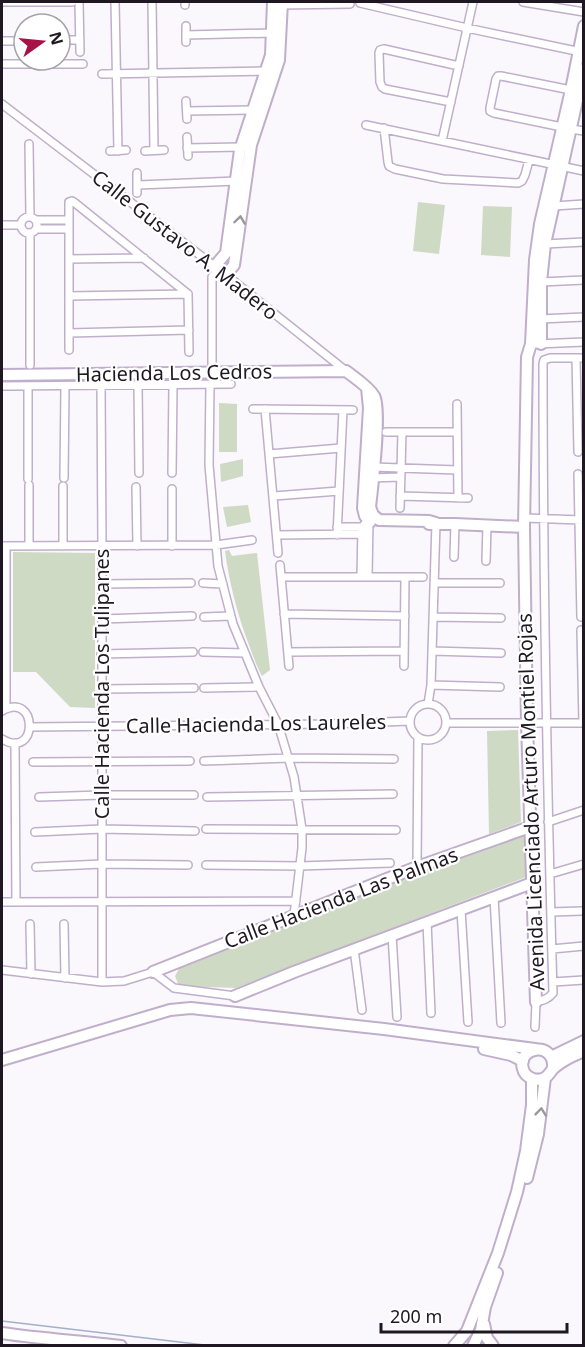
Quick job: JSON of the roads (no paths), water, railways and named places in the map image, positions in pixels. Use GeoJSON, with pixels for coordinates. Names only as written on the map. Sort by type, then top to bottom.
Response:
{"type":"FeatureCollection","features":[{"type":"Feature","properties":{"kind":"main road"},"geometry":{"type":"LineString","coordinates":[[219,271],[226,253],[241,181],[270,72],[272,33],[277,3]]}},
{"type":"Feature","properties":{"kind":"main road"},"geometry":{"type":"LineString","coordinates":[[241,181],[241,147],[253,110],[270,72],[279,60],[277,3]]}},
{"type":"Feature","properties":{"kind":"main road","name":"Avenida Licenciado Arturo Montiel Rojas"},"geometry":{"type":"LineString","coordinates":[[578,92],[584,26]]}},
{"type":"Feature","properties":{"kind":"main road","name":"Avenida Licenciado Arturo Montiel Rojas"},"geometry":{"type":"LineString","coordinates":[[536,344],[535,260],[540,224],[584,69]]}},
{"type":"Feature","properties":{"kind":"main road","name":"Avenida Licenciado Arturo Montiel Rojas"},"geometry":{"type":"LineString","coordinates":[[536,1002],[527,723],[525,523],[527,357],[536,344],[545,244],[554,206],[558,166]]}},
{"type":"Feature","properties":{"kind":"main road","name":"Hacienda Los Cedros"},"geometry":{"type":"LineString","coordinates":[[2,375],[346,371]]}},
{"type":"Feature","properties":{"kind":"main road","name":"Calle Gustavo A. Madero"},"geometry":{"type":"LineString","coordinates":[[346,371],[367,388],[377,402],[377,425],[369,472]]}},
{"type":"Feature","properties":{"kind":"main road"},"geometry":{"type":"LineString","coordinates":[[369,472],[370,507],[367,524],[379,520],[487,525],[525,523]]}},
{"type":"Feature","properties":{"kind":"main road","name":"Calle Hacienda Las Palmas"},"geometry":{"type":"LineString","coordinates":[[153,972],[417,867],[530,827]]}},
{"type":"Feature","properties":{"kind":"main road"},"geometry":{"type":"LineString","coordinates":[[235,996],[532,883]]}},
{"type":"Feature","properties":{"kind":"main road"},"geometry":{"type":"LineString","coordinates":[[2,1060],[170,1010],[191,1008],[384,1029],[543,1050],[552,1062],[551,1072],[541,1080],[528,1077],[523,1070],[523,1061],[527,1053],[535,1049]]}},
{"type":"Feature","properties":{"kind":"main road"},"geometry":{"type":"LineString","coordinates":[[2,1066],[171,1014],[191,1012],[384,1033],[494,1051],[523,1061]]}},
{"type":"Feature","properties":{"kind":"main road"},"geometry":{"type":"LineString","coordinates":[[552,1062],[584,1041]]}},
{"type":"Feature","properties":{"kind":"main road"},"geometry":{"type":"LineString","coordinates":[[552,1062],[584,1051]]}},
{"type":"Feature","properties":{"kind":"main road"},"geometry":{"type":"LineString","coordinates":[[473,1345],[481,1330],[533,1154],[545,1078]]}},
{"type":"Feature","properties":{"kind":"main road"},"geometry":{"type":"LineString","coordinates":[[454,1346],[467,1331],[498,1253],[517,1192],[532,1105],[532,1079]]}},
{"type":"Feature","properties":{"kind":"main road"},"geometry":{"type":"LineString","coordinates":[[483,1319],[487,1338],[493,1346]]}},
{"type":"Feature","properties":{"kind":"main road"},"geometry":{"type":"LineString","coordinates":[[467,1331],[473,1345]]}},
{"type":"Feature","properties":{"kind":"main road"},"geometry":{"type":"LineString","coordinates":[[2,1333],[121,1346]]}},
{"type":"Feature","properties":{"kind":"street"},"geometry":{"type":"LineString","coordinates":[[2,2],[72,2]]}},
{"type":"Feature","properties":{"kind":"street"},"geometry":{"type":"LineString","coordinates":[[79,2],[80,52]]}},
{"type":"Feature","properties":{"kind":"street"},"geometry":{"type":"LineString","coordinates":[[115,2],[118,150]]}},
{"type":"Feature","properties":{"kind":"street"},"geometry":{"type":"LineString","coordinates":[[152,2],[154,150]]}},
{"type":"Feature","properties":{"kind":"street"},"geometry":{"type":"LineString","coordinates":[[442,141],[473,2]]}},
{"type":"Feature","properties":{"kind":"street"},"geometry":{"type":"LineString","coordinates":[[524,2],[584,12]]}},
{"type":"Feature","properties":{"kind":"street"},"geometry":{"type":"LineString","coordinates":[[277,3],[350,4]]}},
{"type":"Feature","properties":{"kind":"street"},"geometry":{"type":"LineString","coordinates":[[360,3],[581,52]]}},
{"type":"Feature","properties":{"kind":"street"},"geometry":{"type":"LineString","coordinates":[[186,26],[186,39],[272,33]]}},
{"type":"Feature","properties":{"kind":"street"},"geometry":{"type":"LineString","coordinates":[[72,40],[80,40]]}},
{"type":"Feature","properties":{"kind":"street"},"geometry":{"type":"LineString","coordinates":[[451,102],[382,87],[378,53],[384,49],[459,66]]}},
{"type":"Feature","properties":{"kind":"street"},"geometry":{"type":"LineString","coordinates":[[2,64],[83,64]]}},
{"type":"Feature","properties":{"kind":"street"},"geometry":{"type":"LineString","coordinates":[[102,74],[270,72]]}},
{"type":"Feature","properties":{"kind":"street"},"geometry":{"type":"LineString","coordinates":[[578,92],[498,76],[490,111],[584,131]]}},
{"type":"Feature","properties":{"kind":"street"},"geometry":{"type":"LineString","coordinates":[[186,101],[187,115],[253,110]]}},
{"type":"Feature","properties":{"kind":"street","name":"Calle Gustavo A. Madero"},"geometry":{"type":"LineString","coordinates":[[2,104],[346,371]]}},
{"type":"Feature","properties":{"kind":"street"},"geometry":{"type":"LineString","coordinates":[[366,125],[584,171]]}},
{"type":"Feature","properties":{"kind":"street"},"geometry":{"type":"LineString","coordinates":[[384,128],[389,166],[395,169],[443,179],[518,183],[525,175],[529,160]]}},
{"type":"Feature","properties":{"kind":"street"},"geometry":{"type":"LineString","coordinates":[[187,137],[188,152],[241,147]]}},
{"type":"Feature","properties":{"kind":"street"},"geometry":{"type":"LineString","coordinates":[[29,144],[33,218],[38,224],[37,229]]}},
{"type":"Feature","properties":{"kind":"street"},"geometry":{"type":"LineString","coordinates":[[145,151],[164,150]]}},
{"type":"Feature","properties":{"kind":"street"},"geometry":{"type":"LineString","coordinates":[[137,173],[137,189],[241,181]]}},
{"type":"Feature","properties":{"kind":"street"},"geometry":{"type":"LineString","coordinates":[[69,350],[68,220],[69,202],[72,201],[188,294],[189,352]]}},
{"type":"Feature","properties":{"kind":"street"},"geometry":{"type":"LineString","coordinates":[[554,206],[584,204]]}},
{"type":"Feature","properties":{"kind":"street"},"geometry":{"type":"LineString","coordinates":[[68,220],[23,218],[21,225],[23,230],[30,233],[37,229],[69,229]]}},
{"type":"Feature","properties":{"kind":"street"},"geometry":{"type":"LineString","coordinates":[[2,225],[21,225]]}},
{"type":"Feature","properties":{"kind":"street"},"geometry":{"type":"LineString","coordinates":[[30,233],[30,365]]}},
{"type":"Feature","properties":{"kind":"street"},"geometry":{"type":"LineString","coordinates":[[545,244],[584,242]]}},
{"type":"Feature","properties":{"kind":"street"},"geometry":{"type":"LineString","coordinates":[[69,259],[144,258]]}},
{"type":"Feature","properties":{"kind":"street"},"geometry":{"type":"LineString","coordinates":[[212,373],[212,277],[219,271]]}},
{"type":"Feature","properties":{"kind":"street"},"geometry":{"type":"LineString","coordinates":[[541,282],[584,280]]}},
{"type":"Feature","properties":{"kind":"street"},"geometry":{"type":"LineString","coordinates":[[69,296],[188,294]]}},
{"type":"Feature","properties":{"kind":"street"},"geometry":{"type":"LineString","coordinates":[[540,318],[584,317]]}},
{"type":"Feature","properties":{"kind":"street"},"geometry":{"type":"LineString","coordinates":[[69,333],[189,330]]}},
{"type":"Feature","properties":{"kind":"street"},"geometry":{"type":"LineString","coordinates":[[536,344],[584,342]]}},
{"type":"Feature","properties":{"kind":"street"},"geometry":{"type":"LineString","coordinates":[[578,452],[580,358]]}},
{"type":"Feature","properties":{"kind":"street","name":"Avenida Licenciado Arturo Montiel Rojas"},"geometry":{"type":"LineString","coordinates":[[536,1002],[550,998],[553,993],[543,519],[544,360],[580,358]]}},
{"type":"Feature","properties":{"kind":"street"},"geometry":{"type":"LineString","coordinates":[[2,386],[231,384]]}},
{"type":"Feature","properties":{"kind":"street","name":"Calle Hacienda Los Tulipanes"},"geometry":{"type":"LineString","coordinates":[[101,385],[102,982]]}},
{"type":"Feature","properties":{"kind":"street"},"geometry":{"type":"LineString","coordinates":[[138,385],[139,473]]}},
{"type":"Feature","properties":{"kind":"street"},"geometry":{"type":"LineString","coordinates":[[172,472],[173,385]]}},
{"type":"Feature","properties":{"kind":"street"},"geometry":{"type":"LineString","coordinates":[[210,385],[209,465],[218,566],[231,616],[245,653],[278,724],[289,758],[297,795],[302,829],[294,915]]}},
{"type":"Feature","properties":{"kind":"street"},"geometry":{"type":"LineString","coordinates":[[28,386],[28,546]]}},
{"type":"Feature","properties":{"kind":"street"},"geometry":{"type":"LineString","coordinates":[[63,546],[65,386]]}},
{"type":"Feature","properties":{"kind":"street"},"geometry":{"type":"LineString","coordinates":[[457,404],[458,498]]}},
{"type":"Feature","properties":{"kind":"street"},"geometry":{"type":"LineString","coordinates":[[265,408],[278,553]]}},
{"type":"Feature","properties":{"kind":"street"},"geometry":{"type":"LineString","coordinates":[[253,409],[353,410]]}},
{"type":"Feature","properties":{"kind":"street"},"geometry":{"type":"LineString","coordinates":[[337,531],[343,410]]}},
{"type":"Feature","properties":{"kind":"street"},"geometry":{"type":"LineString","coordinates":[[386,432],[457,432]]}},
{"type":"Feature","properties":{"kind":"street"},"geometry":{"type":"LineString","coordinates":[[400,508],[402,432]]}},
{"type":"Feature","properties":{"kind":"street"},"geometry":{"type":"LineString","coordinates":[[269,454],[341,448]]}},
{"type":"Feature","properties":{"kind":"street"},"geometry":{"type":"LineString","coordinates":[[369,472],[400,467],[457,470]]}},
{"type":"Feature","properties":{"kind":"street"},"geometry":{"type":"LineString","coordinates":[[369,472],[400,477]]}},
{"type":"Feature","properties":{"kind":"street"},"geometry":{"type":"LineString","coordinates":[[578,474],[581,520],[581,617]]}},
{"type":"Feature","properties":{"kind":"street"},"geometry":{"type":"LineString","coordinates":[[136,487],[137,546]]}},
{"type":"Feature","properties":{"kind":"street"},"geometry":{"type":"LineString","coordinates":[[172,489],[172,546]]}},
{"type":"Feature","properties":{"kind":"street"},"geometry":{"type":"LineString","coordinates":[[274,496],[339,491]]}},
{"type":"Feature","properties":{"kind":"street"},"geometry":{"type":"LineString","coordinates":[[400,496],[468,498]]}},
{"type":"Feature","properties":{"kind":"street"},"geometry":{"type":"LineString","coordinates":[[525,523],[543,519],[581,520]]}},
{"type":"Feature","properties":{"kind":"street"},"geometry":{"type":"LineString","coordinates":[[428,704],[431,685],[436,523]]}},
{"type":"Feature","properties":{"kind":"street"},"geometry":{"type":"LineString","coordinates":[[277,535],[337,531],[367,524]]}},
{"type":"Feature","properties":{"kind":"street"},"geometry":{"type":"LineString","coordinates":[[364,577],[367,524]]}},
{"type":"Feature","properties":{"kind":"street"},"geometry":{"type":"LineString","coordinates":[[365,545],[367,524]]}},
{"type":"Feature","properties":{"kind":"street"},"geometry":{"type":"LineString","coordinates":[[454,557],[455,524]]}},
{"type":"Feature","properties":{"kind":"street"},"geometry":{"type":"LineString","coordinates":[[486,561],[487,525]]}},
{"type":"Feature","properties":{"kind":"street"},"geometry":{"type":"LineString","coordinates":[[2,739],[8,743],[22,740],[28,734],[30,727],[26,713],[20,709],[13,707],[4,710],[4,546],[216,545],[252,540]]}},
{"type":"Feature","properties":{"kind":"street"},"geometry":{"type":"LineString","coordinates":[[280,565],[288,666]]}},
{"type":"Feature","properties":{"kind":"street"},"geometry":{"type":"LineString","coordinates":[[281,577],[423,577]]}},
{"type":"Feature","properties":{"kind":"street"},"geometry":{"type":"LineString","coordinates":[[404,666],[405,577]]}},
{"type":"Feature","properties":{"kind":"street"},"geometry":{"type":"LineString","coordinates":[[102,584],[191,583]]}},
{"type":"Feature","properties":{"kind":"street"},"geometry":{"type":"LineString","coordinates":[[204,583],[223,584]]}},
{"type":"Feature","properties":{"kind":"street"},"geometry":{"type":"LineString","coordinates":[[434,583],[500,583]]}},
{"type":"Feature","properties":{"kind":"street"},"geometry":{"type":"LineString","coordinates":[[284,614],[405,616]]}},
{"type":"Feature","properties":{"kind":"street"},"geometry":{"type":"LineString","coordinates":[[102,619],[192,616]]}},
{"type":"Feature","properties":{"kind":"street"},"geometry":{"type":"LineString","coordinates":[[204,617],[231,616]]}},
{"type":"Feature","properties":{"kind":"street"},"geometry":{"type":"LineString","coordinates":[[433,617],[501,618]]}},
{"type":"Feature","properties":{"kind":"street"},"geometry":{"type":"LineString","coordinates":[[446,723],[583,723],[581,630]]}},
{"type":"Feature","properties":{"kind":"street"},"geometry":{"type":"LineString","coordinates":[[288,652],[404,651]]}},
{"type":"Feature","properties":{"kind":"street"},"geometry":{"type":"LineString","coordinates":[[432,651],[501,653]]}},
{"type":"Feature","properties":{"kind":"street"},"geometry":{"type":"LineString","coordinates":[[101,654],[193,652]]}},
{"type":"Feature","properties":{"kind":"street"},"geometry":{"type":"LineString","coordinates":[[203,652],[245,653]]}},
{"type":"Feature","properties":{"kind":"street"},"geometry":{"type":"LineString","coordinates":[[431,685],[500,687]]}},
{"type":"Feature","properties":{"kind":"street"},"geometry":{"type":"LineString","coordinates":[[204,688],[259,687]]}},
{"type":"Feature","properties":{"kind":"street"},"geometry":{"type":"LineString","coordinates":[[102,689],[194,688]]}},
{"type":"Feature","properties":{"kind":"street"},"geometry":{"type":"LineString","coordinates":[[428,704],[441,710],[446,723],[438,737],[428,740],[418,737],[412,730],[410,721],[414,711],[428,704]]}},
{"type":"Feature","properties":{"kind":"street","name":"Calle Hacienda Los Laureles"},"geometry":{"type":"LineString","coordinates":[[30,727],[410,721]]}},
{"type":"Feature","properties":{"kind":"street"},"geometry":{"type":"LineString","coordinates":[[417,867],[418,737]]}},
{"type":"Feature","properties":{"kind":"street"},"geometry":{"type":"LineString","coordinates":[[15,743],[16,902]]}},
{"type":"Feature","properties":{"kind":"street"},"geometry":{"type":"LineString","coordinates":[[204,761],[289,758],[394,759]]}},
{"type":"Feature","properties":{"kind":"street"},"geometry":{"type":"LineString","coordinates":[[33,762],[190,761]]}},
{"type":"Feature","properties":{"kind":"street"},"geometry":{"type":"LineString","coordinates":[[207,797],[393,794]]}},
{"type":"Feature","properties":{"kind":"street"},"geometry":{"type":"LineString","coordinates":[[39,797],[194,795]]}},
{"type":"Feature","properties":{"kind":"street"},"geometry":{"type":"LineString","coordinates":[[548,822],[583,810],[584,802]]}},
{"type":"Feature","properties":{"kind":"street"},"geometry":{"type":"LineString","coordinates":[[35,832],[102,829],[195,831]]}},
{"type":"Feature","properties":{"kind":"street"},"geometry":{"type":"LineString","coordinates":[[206,829],[396,830]]}},
{"type":"Feature","properties":{"kind":"street"},"geometry":{"type":"LineString","coordinates":[[206,865],[300,866],[390,863]]}},
{"type":"Feature","properties":{"kind":"street"},"geometry":{"type":"LineString","coordinates":[[36,867],[102,864],[188,865]]}},
{"type":"Feature","properties":{"kind":"street"},"geometry":{"type":"LineString","coordinates":[[550,874],[584,864]]}},
{"type":"Feature","properties":{"kind":"street"},"geometry":{"type":"LineString","coordinates":[[494,897],[501,1023]]}},
{"type":"Feature","properties":{"kind":"street"},"geometry":{"type":"LineString","coordinates":[[2,902],[296,901]]}},
{"type":"Feature","properties":{"kind":"street"},"geometry":{"type":"LineString","coordinates":[[461,910],[468,1022]]}},
{"type":"Feature","properties":{"kind":"street"},"geometry":{"type":"LineString","coordinates":[[551,912],[582,911]]}},
{"type":"Feature","properties":{"kind":"street"},"geometry":{"type":"LineString","coordinates":[[427,922],[431,1013]]}},
{"type":"Feature","properties":{"kind":"street"},"geometry":{"type":"LineString","coordinates":[[30,924],[31,974]]}},
{"type":"Feature","properties":{"kind":"street"},"geometry":{"type":"LineString","coordinates":[[64,924],[65,978]]}},
{"type":"Feature","properties":{"kind":"street"},"geometry":{"type":"LineString","coordinates":[[392,935],[397,1017]]}},
{"type":"Feature","properties":{"kind":"street"},"geometry":{"type":"LineString","coordinates":[[552,949],[584,946]]}},
{"type":"Feature","properties":{"kind":"street"},"geometry":{"type":"LineString","coordinates":[[354,949],[362,1010]]}},
{"type":"Feature","properties":{"kind":"street"},"geometry":{"type":"LineString","coordinates":[[2,970],[102,982],[124,981],[153,972],[174,988],[235,996]]}},
{"type":"Feature","properties":{"kind":"street"},"geometry":{"type":"LineString","coordinates":[[553,982],[584,980]]}},
{"type":"Feature","properties":{"kind":"street"},"geometry":{"type":"LineString","coordinates":[[535,1027],[536,1002]]}},
{"type":"Feature","properties":{"kind":"waterway"},"geometry":{"type":"LineString","coordinates":[[2,1321],[213,1346]]}}]}
